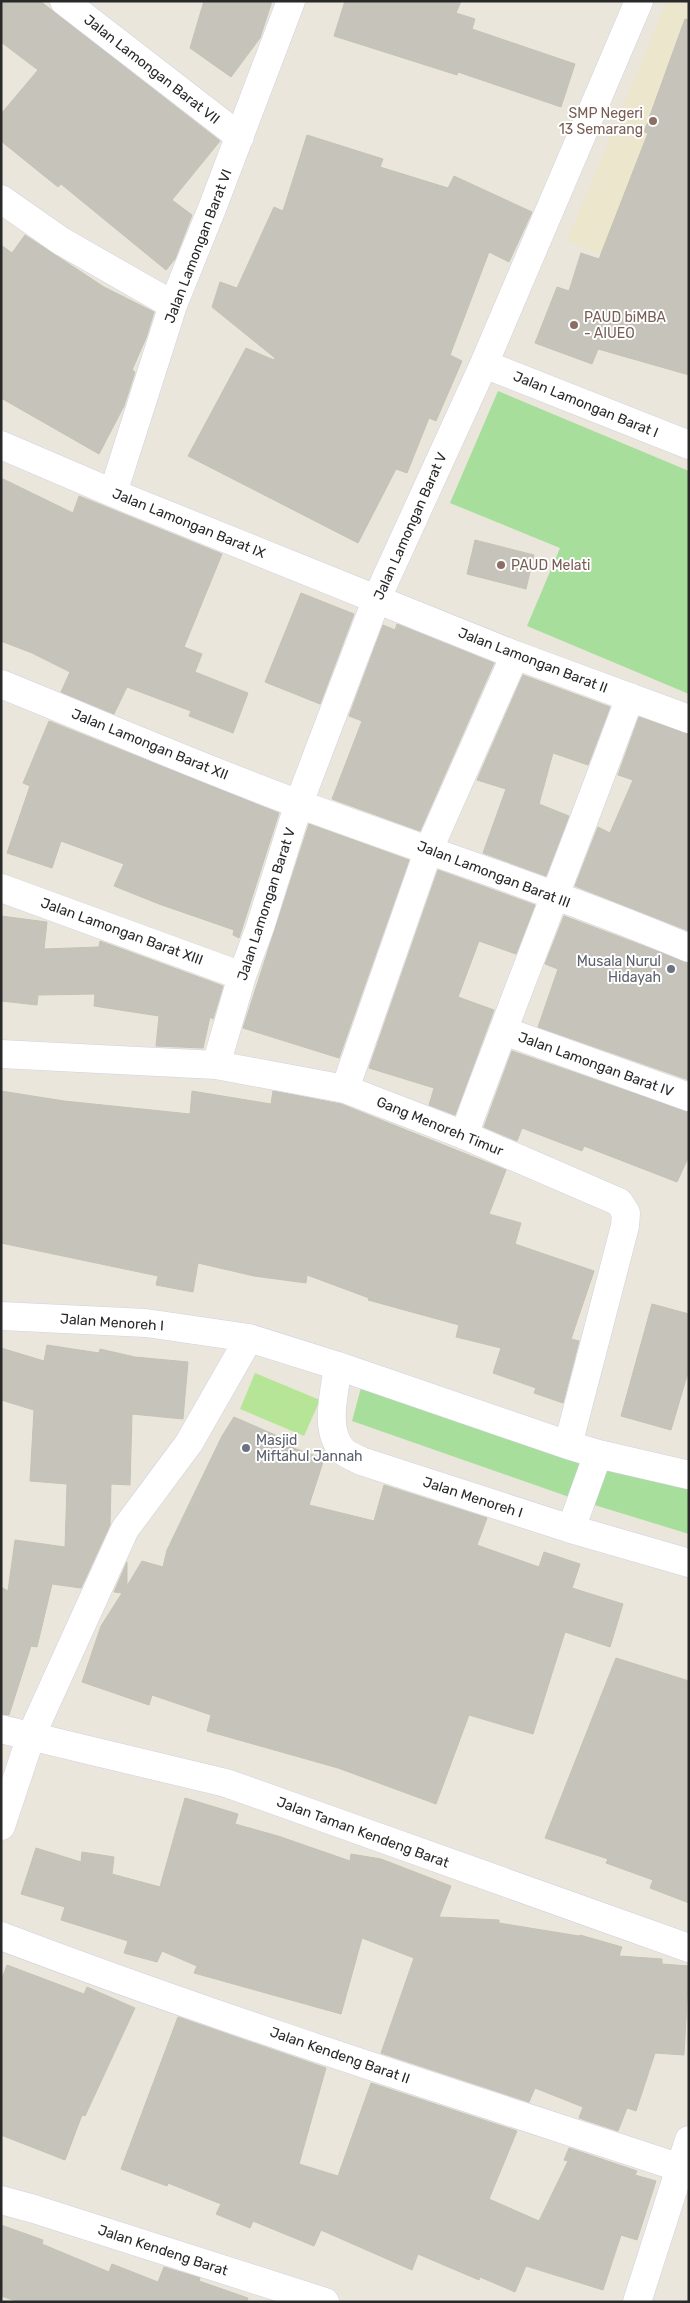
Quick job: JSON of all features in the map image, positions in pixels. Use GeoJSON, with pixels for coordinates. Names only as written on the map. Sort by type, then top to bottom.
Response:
{"type":"FeatureCollection","features":[{"type":"Feature","properties":{"kind":"street","name":"Jalan Lamongan Barat VII"},"geometry":{"type":"LineString","coordinates":[[64,1],[240,137]]}},
{"type":"Feature","properties":{"kind":"street","name":"Jalan Lamongan Barat VI"},"geometry":{"type":"LineString","coordinates":[[113,493],[173,304],[240,137],[291,1]]}},
{"type":"Feature","properties":{"kind":"street","name":"Jalan Lamongan Barat V"},"geometry":{"type":"LineString","coordinates":[[216,1065],[242,976],[260,928],[299,804],[377,598],[484,364],[639,1]]}},
{"type":"Feature","properties":{"kind":"street"},"geometry":{"type":"LineString","coordinates":[[1,199],[61,241],[173,304]]}},
{"type":"Feature","properties":{"kind":"street","name":"Jalan Lamongan Barat I"},"geometry":{"type":"LineString","coordinates":[[484,364],[689,445]]}},
{"type":"Feature","properties":{"kind":"street","name":"Jalan Lamongan Barat IX"},"geometry":{"type":"LineString","coordinates":[[1,446],[113,493],[377,598]]}},
{"type":"Feature","properties":{"kind":"street","name":"Jalan Lamongan Barat II"},"geometry":{"type":"LineString","coordinates":[[377,598],[515,654],[689,719]]}},
{"type":"Feature","properties":{"kind":"street"},"geometry":{"type":"LineString","coordinates":[[345,1089],[429,849],[515,654]]}},
{"type":"Feature","properties":{"kind":"street","name":"Jalan Lamongan Barat XII"},"geometry":{"type":"LineString","coordinates":[[1,684],[299,804]]}},
{"type":"Feature","properties":{"kind":"street"},"geometry":{"type":"LineString","coordinates":[[464,1135],[630,697]]}},
{"type":"Feature","properties":{"kind":"street","name":"Jalan Lamongan Barat III"},"geometry":{"type":"LineString","coordinates":[[299,804],[429,849],[645,929],[689,948]]}},
{"type":"Feature","properties":{"kind":"street","name":"Jalan Lamongan Barat XIII"},"geometry":{"type":"LineString","coordinates":[[1,888],[242,976]]}},
{"type":"Feature","properties":{"kind":"street","name":"Jalan Lamongan Barat IV"},"geometry":{"type":"LineString","coordinates":[[504,1031],[689,1097]]}},
{"type":"Feature","properties":{"kind":"street","name":"Gang Menoreh Timur"},"geometry":{"type":"LineString","coordinates":[[1,1054],[216,1065],[345,1089],[464,1135],[619,1202],[625,1207],[625,1226],[568,1445]]}},
{"type":"Feature","properties":{"kind":"street","name":"Jalan Menoreh I"},"geometry":{"type":"LineString","coordinates":[[1,1316],[146,1323],[249,1338],[338,1366],[568,1445],[598,1454],[689,1475]]}},
{"type":"Feature","properties":{"kind":"street"},"geometry":{"type":"LineString","coordinates":[[1,1826],[31,1736],[126,1529],[189,1443],[249,1338]]}},
{"type":"Feature","properties":{"kind":"street","name":"Jalan Menoreh I"},"geometry":{"type":"LineString","coordinates":[[338,1366],[332,1415],[334,1438],[344,1452],[360,1461],[571,1529],[689,1563]]}},
{"type":"Feature","properties":{"kind":"street"},"geometry":{"type":"LineString","coordinates":[[571,1529],[598,1454]]}},
{"type":"Feature","properties":{"kind":"street","name":"Jalan Taman Kendeng Barat"},"geometry":{"type":"LineString","coordinates":[[1,1729],[226,1783],[689,1948]]}},
{"type":"Feature","properties":{"kind":"street","name":"Jalan Kendeng Barat II"},"geometry":{"type":"LineString","coordinates":[[1,1936],[332,2054],[681,2168]]}},
{"type":"Feature","properties":{"kind":"street"},"geometry":{"type":"LineString","coordinates":[[637,2302],[689,2140]]}},
{"type":"Feature","properties":{"kind":"street","name":"Jalan Kendeng Barat"},"geometry":{"type":"LineString","coordinates":[[1,2200],[324,2302]]}},
{"type":"Feature","properties":{"kind":"shaded area","name":"SMP Negeri 13 Semarang"},"geometry":{"type":"Polygon","coordinates":[[[667,1],[689,1],[689,288],[567,241],[667,1]]]}},
{"type":"Feature","properties":{"kind":"green space"},"geometry":{"type":"Polygon","coordinates":[[[498,391],[689,471],[689,694],[527,626],[560,548],[450,503],[498,391]]]}},
{"type":"Feature","properties":{"kind":"green space"},"geometry":{"type":"Polygon","coordinates":[[[255,1373],[320,1400],[304,1436],[240,1409],[255,1373]]]}},
{"type":"Feature","properties":{"kind":"green space"},"geometry":{"type":"Polygon","coordinates":[[[362,1384],[689,1486],[689,1534],[575,1499],[352,1421],[362,1384]]]}},
{"type":"Feature","properties":{"kind":"building"},"geometry":{"type":"Polygon","coordinates":[[[1,1],[40,1],[220,141],[172,200],[192,215],[175,259],[166,270],[61,184],[58,187],[1,141],[1,114],[38,70],[1,42],[1,1]]]}},
{"type":"Feature","properties":{"kind":"building"},"geometry":{"type":"Polygon","coordinates":[[[204,1],[272,1],[260,38],[231,77],[190,48],[204,1]]]}},
{"type":"Feature","properties":{"kind":"building"},"geometry":{"type":"Polygon","coordinates":[[[345,1],[461,1],[456,13],[475,19],[472,29],[575,64],[561,107],[458,72],[457,75],[334,36],[345,1]]]}},
{"type":"Feature","properties":{"kind":"building"},"geometry":{"type":"Polygon","coordinates":[[[685,19],[689,20],[689,375],[598,349],[592,364],[535,343],[557,287],[569,291],[581,253],[599,259],[648,133],[644,132],[685,19]]]}},
{"type":"Feature","properties":{"kind":"building"},"geometry":{"type":"Polygon","coordinates":[[[307,135],[383,159],[380,167],[448,188],[454,176],[532,212],[509,262],[489,252],[450,355],[462,361],[436,421],[429,418],[407,473],[396,469],[358,543],[188,456],[246,348],[274,360],[275,358],[212,307],[220,282],[237,288],[274,207],[283,211],[307,135]]]}},
{"type":"Feature","properties":{"kind":"building"},"geometry":{"type":"Polygon","coordinates":[[[25,235],[104,287],[154,312],[146,338],[132,370],[135,372],[124,406],[99,454],[1,398],[1,245],[12,253],[25,235]]]}},
{"type":"Feature","properties":{"kind":"building"},"geometry":{"type":"Polygon","coordinates":[[[1,478],[73,513],[79,496],[222,554],[184,647],[202,654],[195,672],[248,693],[233,733],[189,716],[191,711],[127,687],[114,714],[61,692],[70,672],[32,653],[1,641],[1,478]]]}},
{"type":"Feature","properties":{"kind":"building","name":"PAUD Melati"},"geometry":{"type":"Polygon","coordinates":[[[475,540],[534,555],[526,589],[467,574],[475,540]]]}},
{"type":"Feature","properties":{"kind":"building"},"geometry":{"type":"Polygon","coordinates":[[[301,593],[354,614],[320,704],[265,682],[301,593]]]}},
{"type":"Feature","properties":{"kind":"building"},"geometry":{"type":"Polygon","coordinates":[[[397,624],[494,663],[420,831],[332,799],[362,721],[349,716],[383,625],[395,630],[397,624]]]}},
{"type":"Feature","properties":{"kind":"building"},"geometry":{"type":"Polygon","coordinates":[[[523,675],[610,707],[588,765],[553,753],[539,804],[569,816],[546,876],[483,853],[506,789],[477,780],[523,675]]]}},
{"type":"Feature","properties":{"kind":"building"},"geometry":{"type":"Polygon","coordinates":[[[639,717],[689,734],[689,931],[575,886],[598,827],[610,833],[633,780],[618,775],[639,717]]]}},
{"type":"Feature","properties":{"kind":"building"},"geometry":{"type":"Polygon","coordinates":[[[49,721],[279,813],[239,938],[233,935],[234,930],[114,886],[124,864],[61,841],[52,868],[7,853],[30,786],[23,783],[49,721]]]}},
{"type":"Feature","properties":{"kind":"building"},"geometry":{"type":"Polygon","coordinates":[[[309,824],[409,860],[339,1058],[243,1028],[309,824]]]}},
{"type":"Feature","properties":{"kind":"building"},"geometry":{"type":"Polygon","coordinates":[[[438,870],[535,905],[516,954],[479,941],[458,997],[494,1010],[455,1115],[429,1105],[434,1088],[369,1068],[438,870]]]}},
{"type":"Feature","properties":{"kind":"building"},"geometry":{"type":"Polygon","coordinates":[[[1,916],[47,922],[44,949],[99,947],[100,941],[223,986],[213,1019],[210,1017],[203,1048],[156,1046],[159,1016],[94,1006],[95,994],[38,995],[37,1005],[1,1001],[1,916]]]}},
{"type":"Feature","properties":{"kind":"building"},"geometry":{"type":"Polygon","coordinates":[[[564,916],[689,963],[689,1080],[538,1027],[558,969],[545,964],[564,916]]]}},
{"type":"Feature","properties":{"kind":"building"},"geometry":{"type":"Polygon","coordinates":[[[512,1051],[689,1112],[689,1156],[677,1182],[584,1146],[582,1151],[522,1128],[517,1141],[484,1127],[512,1051]]]}},
{"type":"Feature","properties":{"kind":"building"},"geometry":{"type":"Polygon","coordinates":[[[1,1091],[64,1101],[190,1114],[192,1091],[271,1104],[273,1091],[341,1104],[506,1170],[489,1214],[521,1223],[515,1244],[594,1271],[571,1339],[579,1341],[563,1403],[534,1393],[536,1388],[493,1373],[501,1348],[456,1337],[459,1325],[368,1300],[369,1298],[307,1275],[306,1283],[254,1276],[198,1263],[193,1292],[156,1285],[158,1276],[1,1243],[1,1091]]]}},
{"type":"Feature","properties":{"kind":"building"},"geometry":{"type":"Polygon","coordinates":[[[652,1304],[689,1314],[689,1369],[671,1430],[621,1416],[652,1304]]]}},
{"type":"Feature","properties":{"kind":"building"},"geometry":{"type":"Polygon","coordinates":[[[47,1345],[99,1353],[100,1349],[135,1357],[188,1362],[183,1419],[132,1414],[130,1485],[111,1484],[110,1525],[81,1588],[52,1584],[37,1647],[31,1646],[9,1715],[1,1714],[1,1587],[8,1591],[15,1540],[65,1547],[67,1484],[30,1481],[34,1410],[1,1400],[1,1348],[44,1361],[47,1345]]]}},
{"type":"Feature","properties":{"kind":"building"},"geometry":{"type":"Polygon","coordinates":[[[234,1417],[280,1437],[277,1442],[324,1459],[309,1505],[374,1521],[384,1485],[487,1518],[477,1545],[539,1567],[544,1552],[580,1564],[572,1588],[623,1604],[610,1647],[565,1632],[533,1734],[469,1715],[436,1804],[338,1768],[207,1731],[211,1715],[152,1695],[149,1705],[82,1682],[101,1626],[122,1593],[114,1592],[127,1562],[127,1586],[142,1561],[163,1567],[167,1550],[222,1436],[234,1417]]]}},
{"type":"Feature","properties":{"kind":"building"},"geometry":{"type":"Polygon","coordinates":[[[616,1658],[689,1681],[689,1903],[650,1888],[653,1880],[606,1863],[608,1859],[545,1838],[616,1658]]]}},
{"type":"Feature","properties":{"kind":"building"},"geometry":{"type":"Polygon","coordinates":[[[185,1798],[238,1814],[235,1824],[278,1836],[350,1861],[351,1854],[381,1859],[451,1886],[439,1917],[499,1920],[499,1923],[580,1935],[622,1947],[619,1956],[662,1959],[662,1964],[689,1966],[684,2055],[655,2053],[636,2111],[627,2108],[618,2131],[579,2118],[583,2107],[535,2088],[529,2102],[381,2053],[414,1958],[362,1938],[341,2014],[194,1973],[197,1966],[162,1951],[157,1962],[124,1953],[128,1941],[61,1920],[65,1907],[21,1894],[36,1848],[81,1862],[82,1852],[114,1857],[112,1874],[160,1887],[185,1798]]]}},
{"type":"Feature","properties":{"kind":"building"},"geometry":{"type":"Polygon","coordinates":[[[7,1965],[84,1994],[87,1987],[135,2008],[85,2116],[82,2115],[65,2160],[1,2135],[1,1981],[7,1965]]]}},
{"type":"Feature","properties":{"kind":"building"},"geometry":{"type":"Polygon","coordinates":[[[178,2017],[326,2068],[299,2164],[338,2176],[371,2083],[517,2131],[489,2199],[539,2221],[568,2161],[564,2160],[569,2148],[637,2171],[635,2175],[656,2181],[637,2240],[621,2235],[603,2290],[526,2266],[515,2292],[480,2277],[479,2280],[418,2254],[412,2270],[321,2230],[314,2246],[253,2221],[250,2228],[216,2214],[221,2204],[168,2183],[167,2186],[121,2169],[178,2017]]]}},
{"type":"Feature","properties":{"kind":"building"},"geometry":{"type":"Polygon","coordinates":[[[1,2225],[43,2240],[42,2244],[109,2272],[112,2264],[158,2282],[164,2267],[200,2278],[199,2281],[248,2298],[247,2302],[19,2302],[1,2296],[1,2225]]]}},
{"type":"Feature","properties":{"kind":"place","name":"SMP Negeri 13 Semarang"},"geometry":{"type":"Point","coordinates":[653,121]}},
{"type":"Feature","properties":{"kind":"place","name":"PAUD biMBA - AIUEO"},"geometry":{"type":"Point","coordinates":[574,325]}},
{"type":"Feature","properties":{"kind":"place","name":"PAUD Melati"},"geometry":{"type":"Point","coordinates":[501,565]}},
{"type":"Feature","properties":{"kind":"place","name":"Musala Nurul Hidayah"},"geometry":{"type":"Point","coordinates":[671,969]}},
{"type":"Feature","properties":{"kind":"place","name":"Masjid Miftahul Jannah"},"geometry":{"type":"Point","coordinates":[246,1448]}}]}
